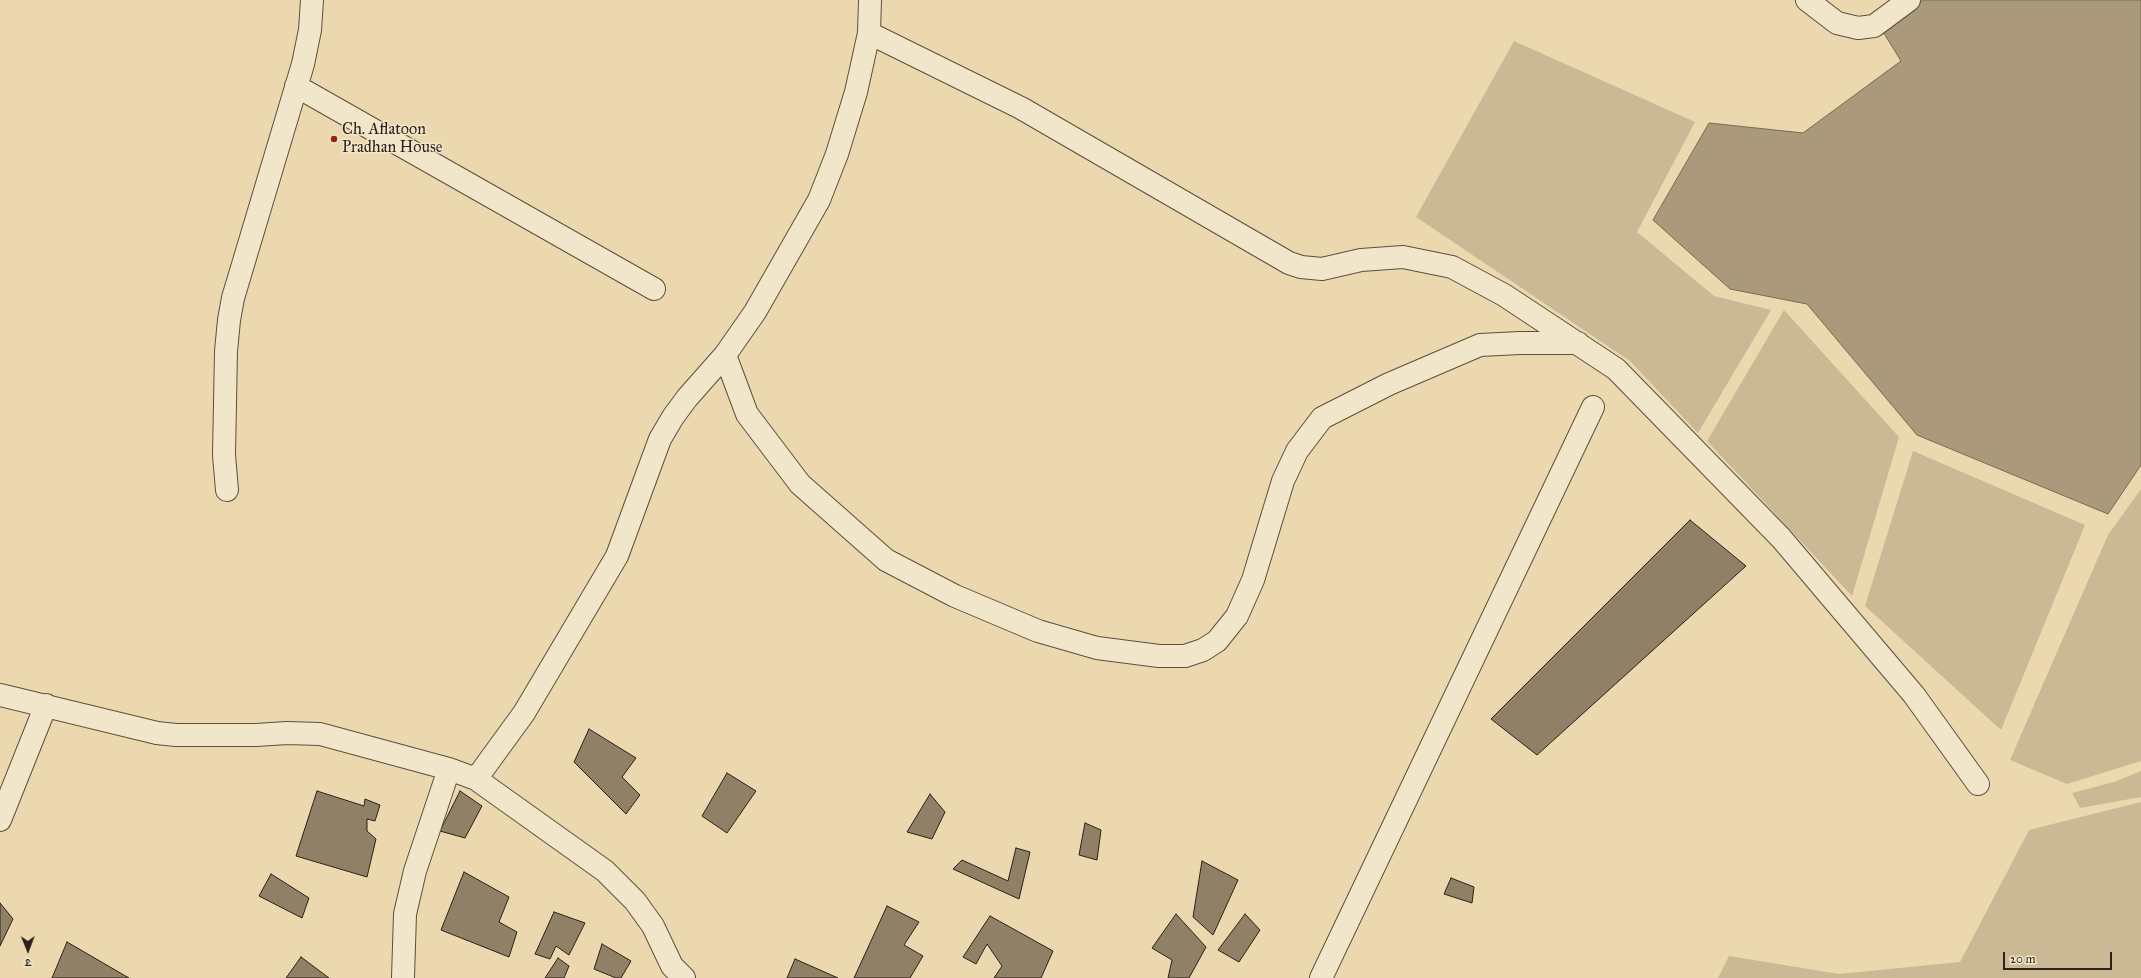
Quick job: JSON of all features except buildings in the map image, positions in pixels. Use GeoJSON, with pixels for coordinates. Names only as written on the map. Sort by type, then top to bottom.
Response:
{"type":"FeatureCollection","features":[{"type":"Feature","properties":{"kind":"street"},"geometry":{"type":"LineString","coordinates":[[476,779],[524,713],[617,556],[660,439],[687,398],[725,355],[759,305],[819,200],[837,154],[856,92],[869,33],[870,0]]}},
{"type":"Feature","properties":{"kind":"street"},"geometry":{"type":"LineString","coordinates":[[1807,0],[1837,23],[1858,28],[1874,26],[1909,0]]}},
{"type":"Feature","properties":{"kind":"street"},"geometry":{"type":"LineString","coordinates":[[227,490],[224,455],[226,351],[229,320],[233,298],[296,86],[310,30],[308,1]]}},
{"type":"Feature","properties":{"kind":"street"},"geometry":{"type":"LineString","coordinates":[[869,33],[1021,108],[1289,263],[1301,267],[1322,269],[1361,260],[1403,257],[1452,267],[1504,295],[1578,343],[1616,369],[1781,538],[1914,695],[1978,784]]}},
{"type":"Feature","properties":{"kind":"street"},"geometry":{"type":"LineString","coordinates":[[296,86],[654,289]]}},
{"type":"Feature","properties":{"kind":"street"},"geometry":{"type":"LineString","coordinates":[[725,355],[747,414],[800,484],[886,560],[954,596],[1038,630],[1097,648],[1159,656],[1185,656],[1203,650],[1217,641],[1237,616],[1253,580],[1283,481],[1296,451],[1322,418],[1389,384],[1480,345],[1578,343]]}},
{"type":"Feature","properties":{"kind":"street"},"geometry":{"type":"LineString","coordinates":[[1321,978],[1593,407]]}},
{"type":"Feature","properties":{"kind":"street"},"geometry":{"type":"LineString","coordinates":[[0,695],[139,729],[176,735],[256,735],[287,733],[320,734],[449,769],[476,779],[605,871],[635,901],[653,926],[672,966],[684,978]]}},
{"type":"Feature","properties":{"kind":"street"},"geometry":{"type":"LineString","coordinates":[[0,820],[46,706]]}},
{"type":"Feature","properties":{"kind":"street"},"geometry":{"type":"LineString","coordinates":[[403,978],[405,914],[415,871],[449,769]]}},
{"type":"Feature","properties":{"kind":"shaded area"},"geometry":{"type":"Polygon","coordinates":[[[1923,0],[2141,0],[2141,465],[2108,514],[1917,435],[1807,304],[1730,289],[1653,220],[1709,123],[1803,133],[1901,61],[1882,30],[1923,0]]]}},
{"type":"Feature","properties":{"kind":"shaded area"},"geometry":{"type":"Polygon","coordinates":[[[1514,41],[1695,122],[1637,232],[1714,296],[1771,310],[1698,433],[1630,361],[1416,217],[1514,41]]]}},
{"type":"Feature","properties":{"kind":"shaded area"},"geometry":{"type":"Polygon","coordinates":[[[1784,310],[1899,437],[1852,596],[1707,441],[1784,310]]]}},
{"type":"Feature","properties":{"kind":"shaded area"},"geometry":{"type":"Polygon","coordinates":[[[1913,451],[2085,525],[2001,730],[1865,606],[1913,451]]]}},
{"type":"Feature","properties":{"kind":"shaded area"},"geometry":{"type":"Polygon","coordinates":[[[2141,489],[2141,761],[2067,784],[2010,760],[2108,535],[2141,489]]]}},
{"type":"Feature","properties":{"kind":"shaded area"},"geometry":{"type":"Polygon","coordinates":[[[2141,771],[2141,797],[2080,808],[2072,793],[2114,782],[2141,771]]]}},
{"type":"Feature","properties":{"kind":"shaded area"},"geometry":{"type":"Polygon","coordinates":[[[2141,802],[2141,978],[1718,978],[1729,956],[1839,974],[1960,962],[2029,830],[2141,802]]]}},
{"type":"Feature","properties":{"kind":"place","name":"Ch. Aflatoon Pradhan House"},"geometry":{"type":"Point","coordinates":[334,139]}}]}
